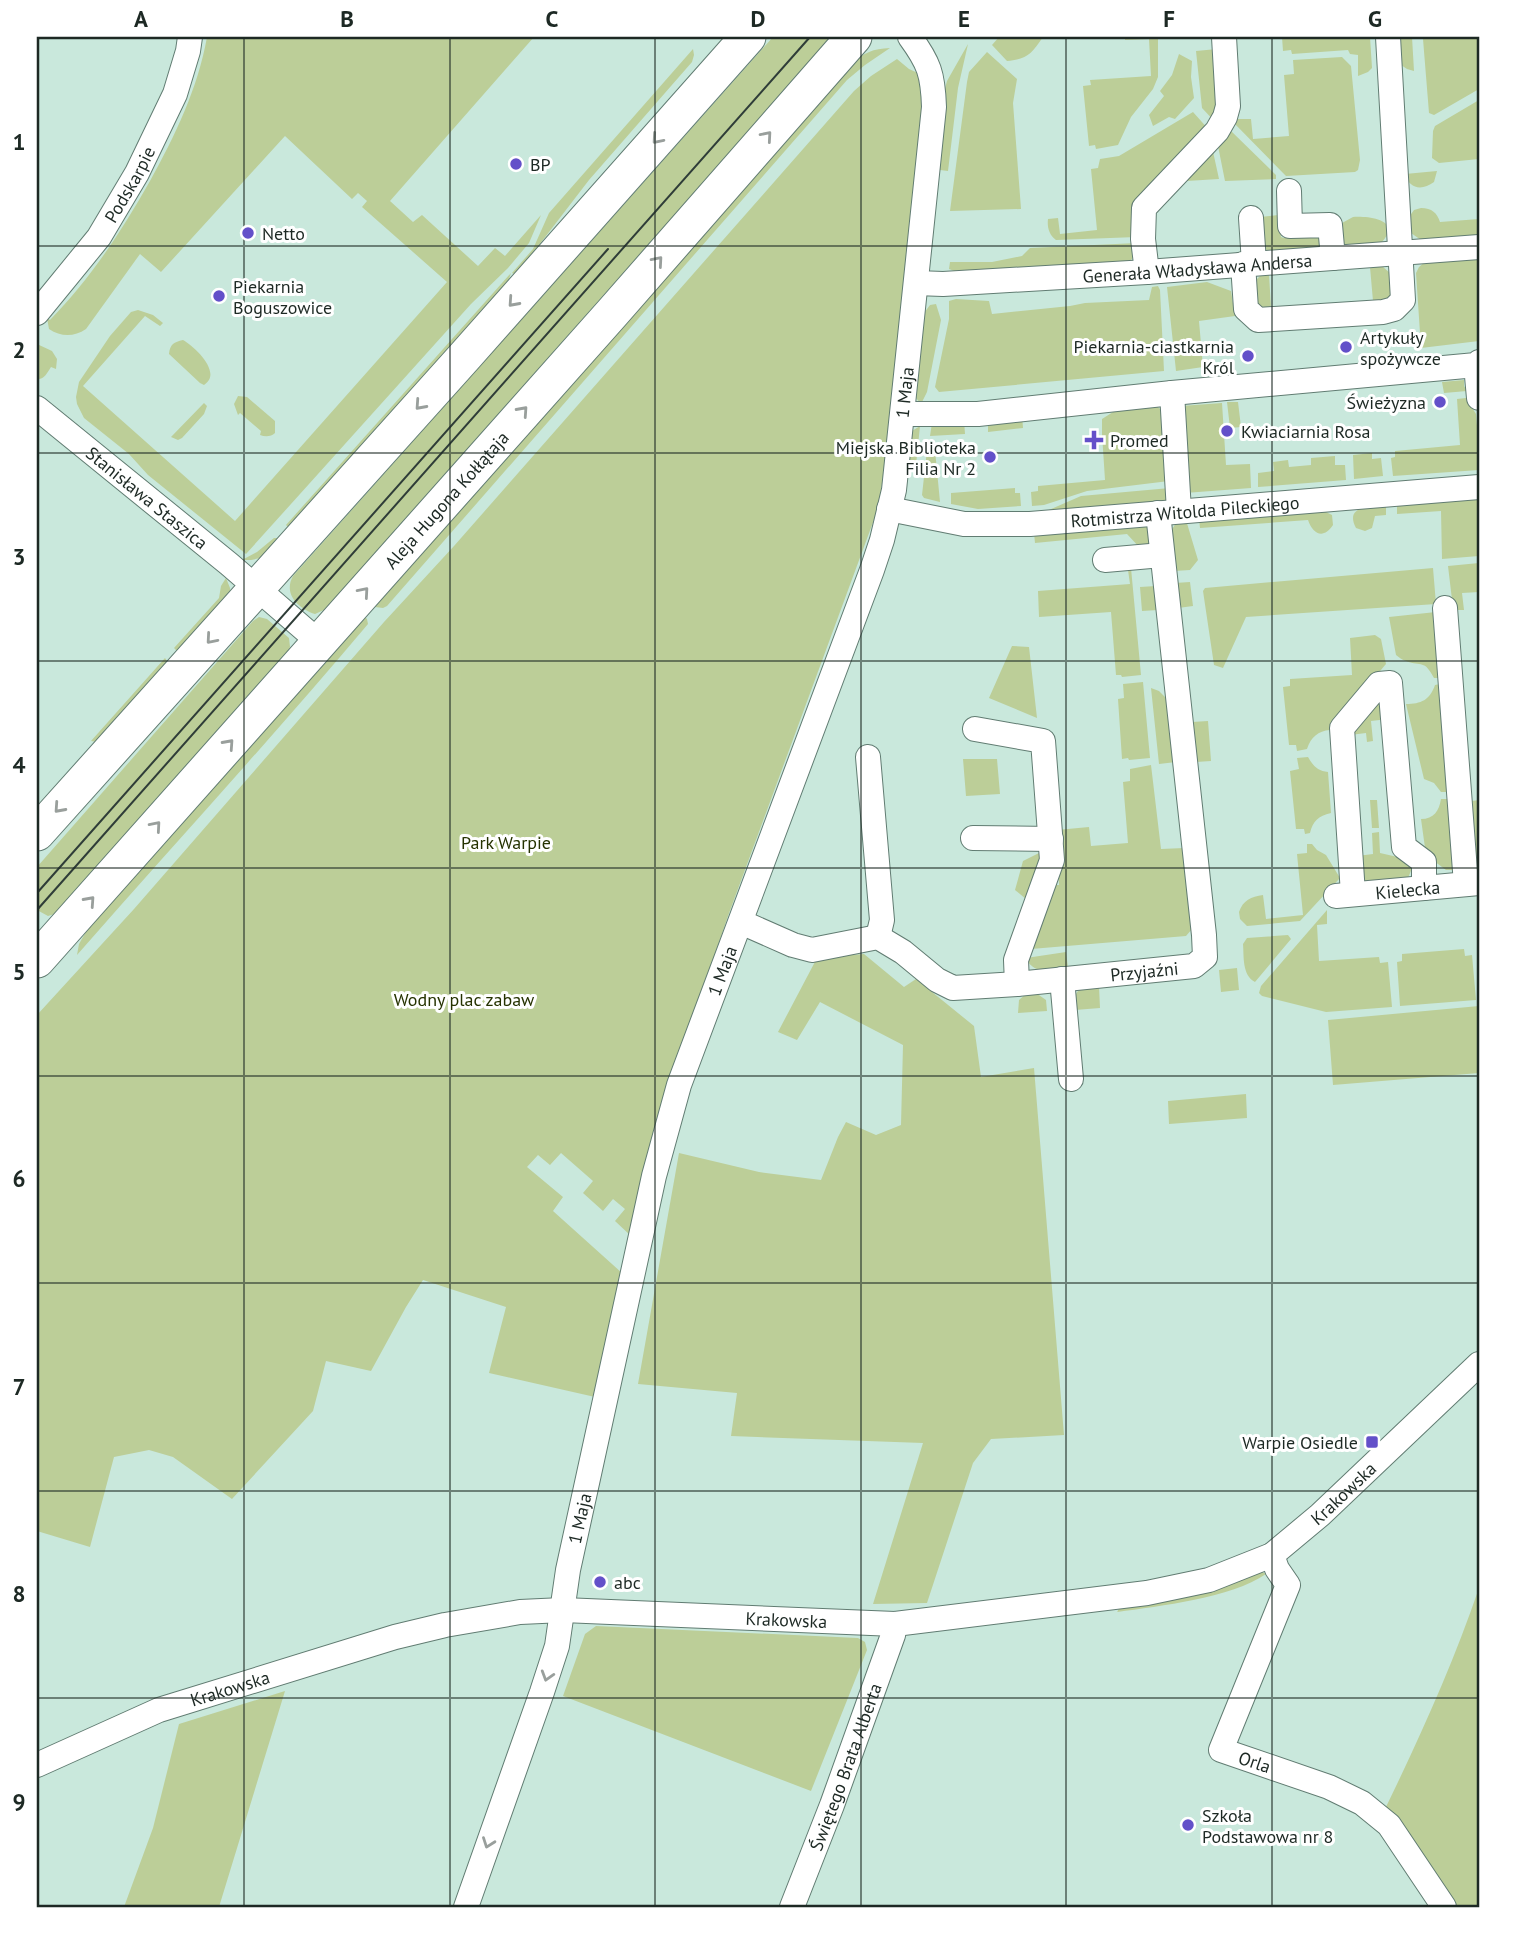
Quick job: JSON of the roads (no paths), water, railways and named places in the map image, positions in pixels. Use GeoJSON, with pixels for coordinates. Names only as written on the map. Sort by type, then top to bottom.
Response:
{"type":"FeatureCollection","features":[{"type":"Feature","properties":{"kind":"main road"},"geometry":{"type":"LineString","coordinates":[[37,833],[748,37]]}},
{"type":"Feature","properties":{"kind":"main road","name":"Aleja Hugona Kołłątaja"},"geometry":{"type":"LineString","coordinates":[[37,960],[854,37]]}},
{"type":"Feature","properties":{"kind":"street","name":"Podskarpie"},"geometry":{"type":"LineString","coordinates":[[37,313],[99,237],[137,173],[175,94],[190,37]]}},
{"type":"Feature","properties":{"kind":"street","name":"1 Maja"},"geometry":{"type":"LineString","coordinates":[[466,1907],[556,1646],[571,1557],[661,1147],[679,1085],[872,570],[889,509],[897,471],[934,107],[930,68],[910,37]]}},
{"type":"Feature","properties":{"kind":"street"},"geometry":{"type":"LineString","coordinates":[[1147,272],[1143,239],[1144,208],[1217,131],[1225,117],[1228,106],[1224,37]]}},
{"type":"Feature","properties":{"kind":"street"},"geometry":{"type":"LineString","coordinates":[[1251,218],[1246,309],[1258,320],[1383,312],[1394,309],[1403,300],[1388,37]]}},
{"type":"Feature","properties":{"kind":"street"},"geometry":{"type":"LineString","coordinates":[[1289,191],[1290,226],[1330,225],[1332,258]]}},
{"type":"Feature","properties":{"kind":"street","name":"Generała Władysława Andersa"},"geometry":{"type":"LineString","coordinates":[[916,283],[943,284],[1147,272],[1479,247]]}},
{"type":"Feature","properties":{"kind":"street"},"geometry":{"type":"LineString","coordinates":[[903,414],[978,414],[1477,364],[1479,398]]}},
{"type":"Feature","properties":{"kind":"street","name":"Przyjaźni"},"geometry":{"type":"LineString","coordinates":[[878,937],[903,952],[937,980],[953,988],[1194,966],[1205,957],[1205,935],[1162,555],[1168,512],[1171,393]]}},
{"type":"Feature","properties":{"kind":"street","name":"Stanisława Staszica"},"geometry":{"type":"LineString","coordinates":[[37,408],[319,642]]}},
{"type":"Feature","properties":{"kind":"street","name":"Rotmistrza Witolda Pileckiego"},"geometry":{"type":"LineString","coordinates":[[889,509],[964,524],[1030,524],[1479,486]]}},
{"type":"Feature","properties":{"kind":"street"},"geometry":{"type":"LineString","coordinates":[[1105,560],[1162,555]]}},
{"type":"Feature","properties":{"kind":"street"},"geometry":{"type":"LineString","coordinates":[[1445,608],[1472,883]]}},
{"type":"Feature","properties":{"kind":"street","name":"Kielecka"},"geometry":{"type":"LineString","coordinates":[[1424,888],[1424,862],[1404,847],[1390,683],[1379,684],[1342,728],[1344,895],[1424,888],[1472,883]]}},
{"type":"Feature","properties":{"kind":"street"},"geometry":{"type":"LineString","coordinates":[[975,729],[1043,741],[1052,860],[1017,960],[1017,984]]}},
{"type":"Feature","properties":{"kind":"street"},"geometry":{"type":"LineString","coordinates":[[741,922],[793,945],[812,950],[878,937],[882,920],[868,757]]}},
{"type":"Feature","properties":{"kind":"street"},"geometry":{"type":"LineString","coordinates":[[973,838],[1051,839]]}},
{"type":"Feature","properties":{"kind":"street"},"geometry":{"type":"LineString","coordinates":[[1062,979],[1071,1079]]}},
{"type":"Feature","properties":{"kind":"street","name":"Krakowska"},"geometry":{"type":"LineString","coordinates":[[37,1765],[159,1710],[348,1651],[445,1625],[520,1612],[563,1610],[895,1625],[1147,1593],[1209,1580],[1272,1555],[1320,1514],[1479,1364]]}},
{"type":"Feature","properties":{"kind":"street","name":"Orla"},"geometry":{"type":"LineString","coordinates":[[1272,1555],[1288,1585],[1221,1749],[1329,1787],[1362,1803],[1389,1825],[1444,1907]]}},
{"type":"Feature","properties":{"kind":"street","name":"Świętego Brata Alberta"},"geometry":{"type":"LineString","coordinates":[[792,1907],[832,1805],[895,1625]]}},
{"type":"Feature","properties":{"kind":"tram line"},"geometry":{"type":"LineString","coordinates":[[37,910],[810,37]]}},
{"type":"Feature","properties":{"kind":"tram line"},"geometry":{"type":"LineString","coordinates":[[37,893],[608,249]]}},
{"type":"Feature","properties":{"kind":"place","name":"BP"},"geometry":{"type":"Point","coordinates":[516,164]}},
{"type":"Feature","properties":{"kind":"place","name":"Netto"},"geometry":{"type":"Point","coordinates":[248,233]}},
{"type":"Feature","properties":{"kind":"place","name":"Piekarnia Boguszowice"},"geometry":{"type":"Point","coordinates":[219,296]}},
{"type":"Feature","properties":{"kind":"place","name":"Artykuły spożywcze"},"geometry":{"type":"Point","coordinates":[1346,347]}},
{"type":"Feature","properties":{"kind":"place","name":"Piekarnia-ciastkarnia Król"},"geometry":{"type":"Point","coordinates":[1248,356]}},
{"type":"Feature","properties":{"kind":"place","name":"Świeżyzna"},"geometry":{"type":"Point","coordinates":[1440,402]}},
{"type":"Feature","properties":{"kind":"place","name":"Kwiaciarnia Rosa"},"geometry":{"type":"Point","coordinates":[1227,431]}},
{"type":"Feature","properties":{"kind":"place","name":"Promed"},"geometry":{"type":"Point","coordinates":[1094,440]}},
{"type":"Feature","properties":{"kind":"place","name":"Miejska Biblioteka Filia Nr 2"},"geometry":{"type":"Point","coordinates":[990,457]}},
{"type":"Feature","properties":{"kind":"place","name":"Warpie Osiedle"},"geometry":{"type":"Point","coordinates":[1372,1442]}},
{"type":"Feature","properties":{"kind":"place","name":"abc"},"geometry":{"type":"Point","coordinates":[600,1582]}},
{"type":"Feature","properties":{"kind":"place","name":"Szkoła Podstawowa nr 8"},"geometry":{"type":"Point","coordinates":[1188,1825]}},
{"type":"Feature","properties":{"kind":"park label","name":"Park Warpie"},"geometry":{"type":"Point","coordinates":[506,842]}},
{"type":"Feature","properties":{"kind":"park label","name":"Wodny plac zabaw"},"geometry":{"type":"Point","coordinates":[464,999]}}]}
